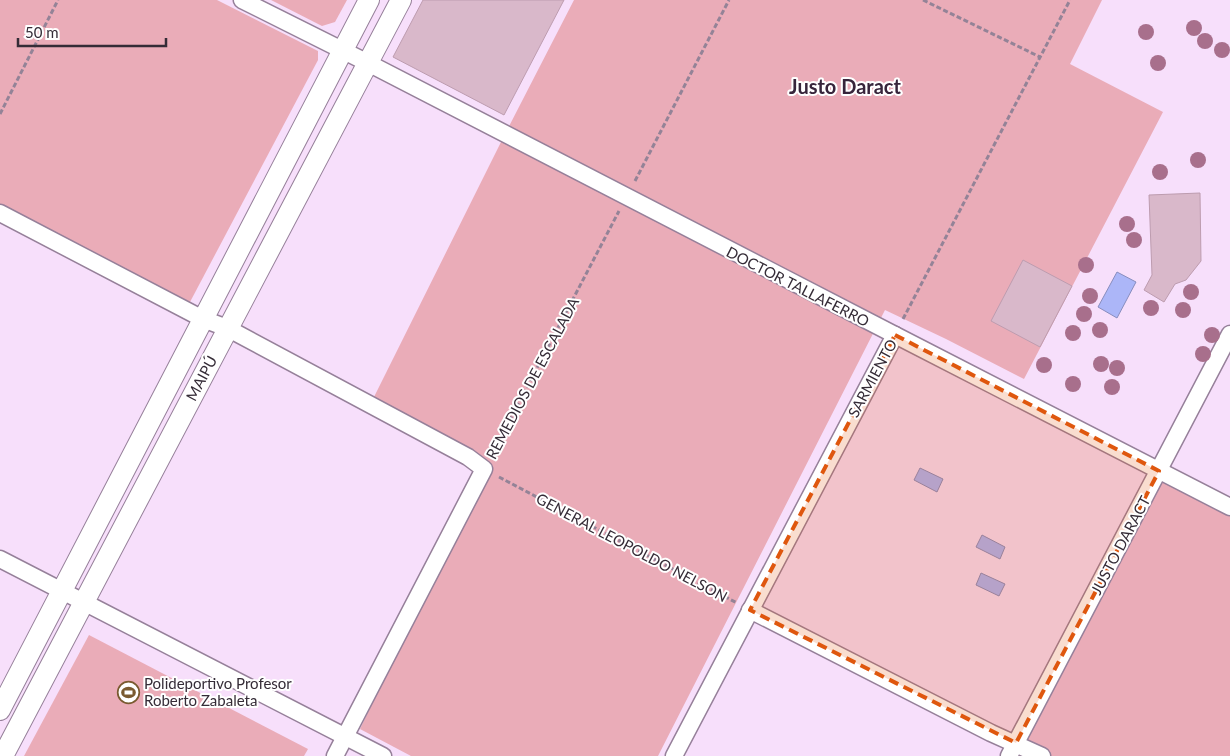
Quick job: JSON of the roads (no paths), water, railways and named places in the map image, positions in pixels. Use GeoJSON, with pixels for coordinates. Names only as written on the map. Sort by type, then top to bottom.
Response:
{"type":"FeatureCollection","features":[{"type":"Feature","properties":{"kind":"street"},"geometry":{"type":"LineString","coordinates":[[242,0],[342,51]]}},
{"type":"Feature","properties":{"kind":"street","name":"MAIPÚ"},"geometry":{"type":"LineString","coordinates":[[0,710],[369,0]]}},
{"type":"Feature","properties":{"kind":"street","name":"MAIPÚ"},"geometry":{"type":"LineString","coordinates":[[3,756],[401,0]]}},
{"type":"Feature","properties":{"kind":"street","name":"DOCTOR TALLAFERRO"},"geometry":{"type":"LineString","coordinates":[[342,51],[1230,507]]}},
{"type":"Feature","properties":{"kind":"street"},"geometry":{"type":"LineString","coordinates":[[0,213],[203,319],[228,328]]}},
{"type":"Feature","properties":{"kind":"street","name":"REMEDIOS DE ESCALADA"},"geometry":{"type":"LineString","coordinates":[[228,328],[468,457],[484,469],[335,756]]}},
{"type":"Feature","properties":{"kind":"street","name":"JUSTO DARACT"},"geometry":{"type":"LineString","coordinates":[[1012,749],[1230,334]]}},
{"type":"Feature","properties":{"kind":"street","name":"SARMIENTO"},"geometry":{"type":"LineString","coordinates":[[674,756],[895,335]]}},
{"type":"Feature","properties":{"kind":"street"},"geometry":{"type":"LineString","coordinates":[[0,559],[383,756]]}},
{"type":"Feature","properties":{"kind":"street"},"geometry":{"type":"LineString","coordinates":[[750,610],[991,733],[1012,749],[1042,756]]}},
{"type":"Feature","properties":{"kind":"water"},"geometry":{"type":"Polygon","coordinates":[[[1117,272],[1136,282],[1117,318],[1098,307],[1117,272]]]}},
{"type":"Feature","properties":{"kind":"water"},"geometry":{"type":"Polygon","coordinates":[[[920,468],[943,479],[937,492],[914,480],[920,468]]]}},
{"type":"Feature","properties":{"kind":"water"},"geometry":{"type":"Polygon","coordinates":[[[982,535],[1005,547],[1000,559],[976,547],[982,535]]]}},
{"type":"Feature","properties":{"kind":"water"},"geometry":{"type":"Polygon","coordinates":[[[981,573],[1005,584],[999,596],[976,585],[981,573]]]}},
{"type":"Feature","properties":{"kind":"place","name":"Polideportivo Profesor Roberto Zabaleta"},"geometry":{"type":"Point","coordinates":[128,692]}},
{"type":"Feature","properties":{"kind":"district","name":"Justo Daract"},"geometry":{"type":"Point","coordinates":[845,86]}}]}
